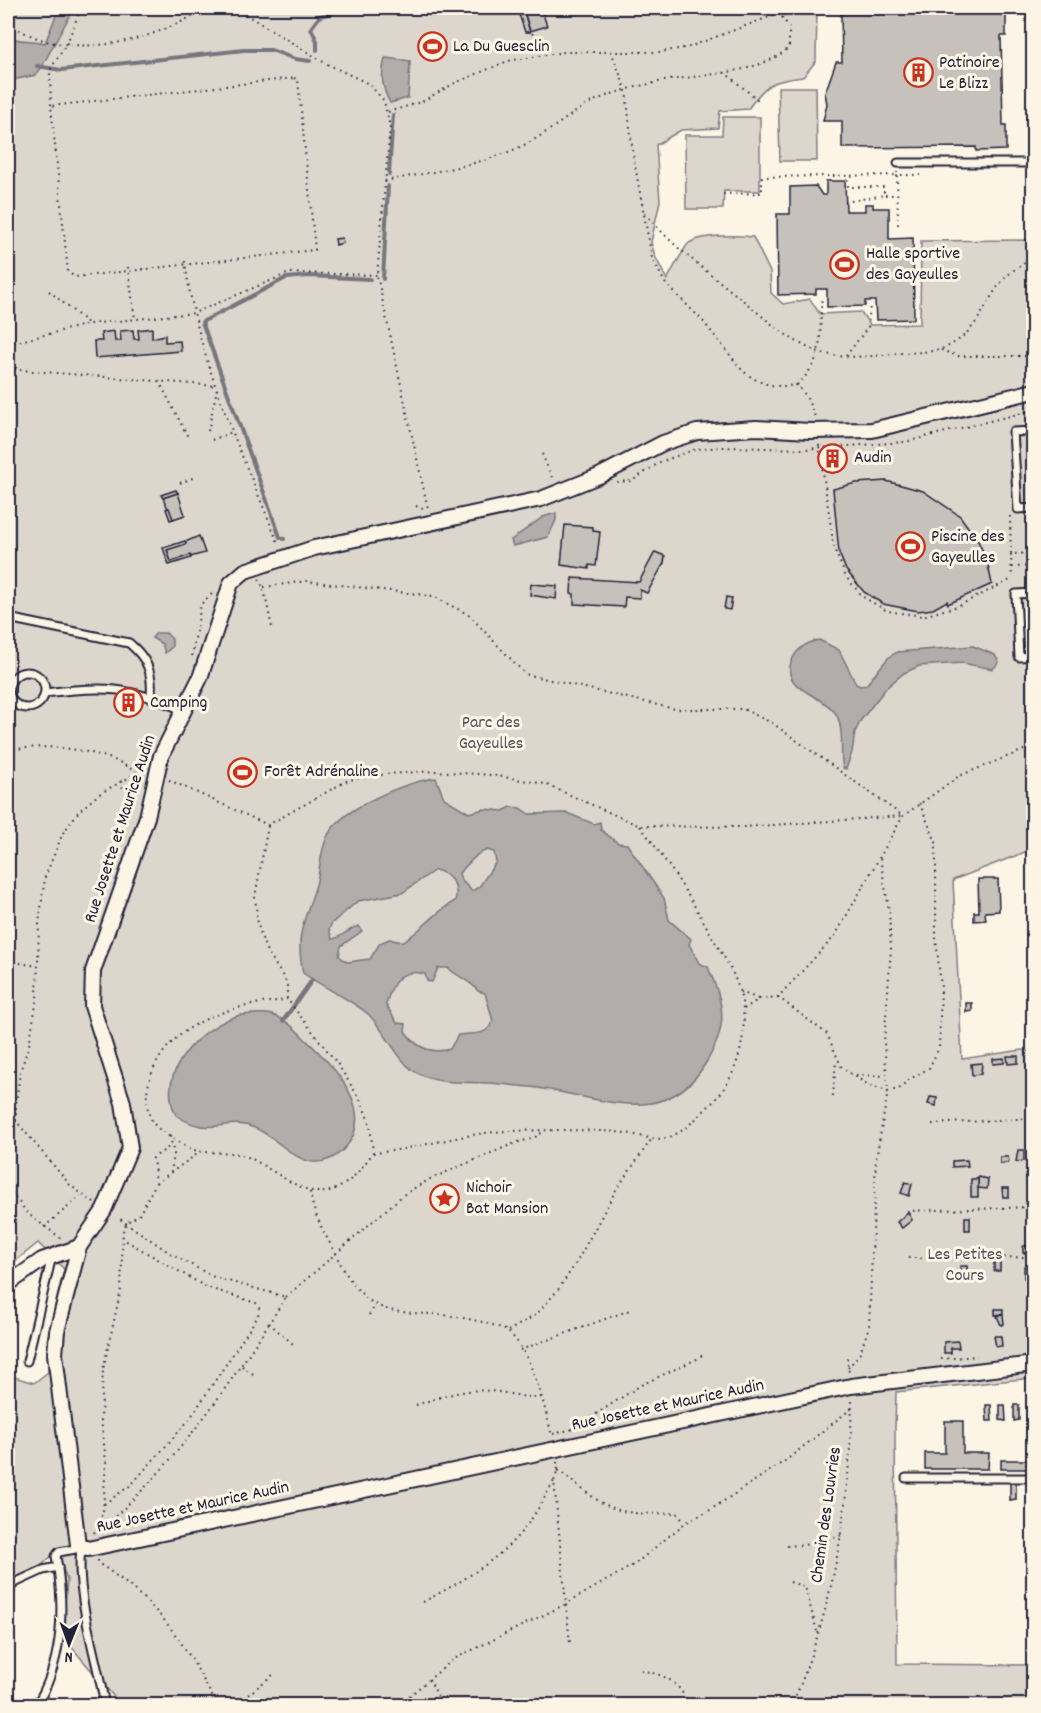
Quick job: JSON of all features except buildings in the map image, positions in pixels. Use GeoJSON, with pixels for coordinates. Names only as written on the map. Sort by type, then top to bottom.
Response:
{"type":"FeatureCollection","features":[{"type":"Feature","properties":{"kind":"street"},"geometry":{"type":"LineString","coordinates":[[231,583],[251,569],[286,558],[399,528],[524,504],[560,493],[663,443],[698,432],[817,424],[872,430],[1034,391]]}},
{"type":"Feature","properties":{"kind":"street","name":"Rue Josette et Maurice Audin"},"geometry":{"type":"LineString","coordinates":[[231,583],[200,678],[161,756],[147,817],[93,971],[92,1006],[129,1126],[128,1155],[104,1210],[79,1247],[57,1331],[55,1354],[69,1484],[78,1545],[81,1548],[96,1547],[851,1386],[1034,1364]]}},
{"type":"Feature","properties":{"kind":"street"},"geometry":{"type":"LineString","coordinates":[[8,1284],[52,1256],[79,1247]]}},
{"type":"Feature","properties":{"kind":"lane"},"geometry":{"type":"LineString","coordinates":[[897,163],[1034,163]]}},
{"type":"Feature","properties":{"kind":"lane"},"geometry":{"type":"LineString","coordinates":[[1034,431],[1013,432],[1018,509],[1034,508]]}},
{"type":"Feature","properties":{"kind":"lane"},"geometry":{"type":"LineString","coordinates":[[1034,592],[1016,594],[1019,657],[1034,656]]}},
{"type":"Feature","properties":{"kind":"lane"},"geometry":{"type":"LineString","coordinates":[[8,618],[129,643],[142,654],[149,667],[151,696]]}},
{"type":"Feature","properties":{"kind":"lane"},"geometry":{"type":"LineString","coordinates":[[30,672],[43,681],[45,693],[41,702],[33,707],[23,708],[11,699],[9,682],[19,674],[30,672]]}},
{"type":"Feature","properties":{"kind":"lane"},"geometry":{"type":"LineString","coordinates":[[45,693],[103,689],[132,690],[182,710]]}},
{"type":"Feature","properties":{"kind":"lane"},"geometry":{"type":"LineString","coordinates":[[27,1360],[52,1256]]}},
{"type":"Feature","properties":{"kind":"lane"},"geometry":{"type":"LineString","coordinates":[[906,1478],[1034,1478]]}},
{"type":"Feature","properties":{"kind":"lane"},"geometry":{"type":"LineString","coordinates":[[36,1706],[53,1671],[59,1648],[62,1600],[56,1556],[59,1552],[81,1548],[79,1566],[82,1594],[105,1706]]}},
{"type":"Feature","properties":{"kind":"lane"},"geometry":{"type":"LineString","coordinates":[[8,1586],[42,1570],[58,1567]]}},
{"type":"Feature","properties":{"kind":"path"},"geometry":{"type":"LineString","coordinates":[[51,106],[298,80],[315,250],[129,269],[75,277],[68,272],[51,106],[50,70],[67,44],[81,8]]}},
{"type":"Feature","properties":{"kind":"path"},"geometry":{"type":"LineString","coordinates":[[8,25],[55,43],[110,44],[138,40],[156,34],[207,8]]}},
{"type":"Feature","properties":{"kind":"path"},"geometry":{"type":"LineString","coordinates":[[235,8],[240,8],[327,64],[360,78],[375,90],[388,112],[390,127],[377,275],[428,511],[416,506]]}},
{"type":"Feature","properties":{"kind":"path"},"geometry":{"type":"LineString","coordinates":[[388,112],[421,102],[492,66],[538,54],[611,51],[660,52],[689,47],[793,8]]}},
{"type":"Feature","properties":{"kind":"path"},"geometry":{"type":"LineString","coordinates":[[385,181],[469,164],[504,153],[552,130],[593,101],[626,90],[655,82],[724,72],[770,61],[781,56],[789,47],[789,27],[779,13]]}},
{"type":"Feature","properties":{"kind":"path"},"geometry":{"type":"LineString","coordinates":[[527,32],[532,32],[538,54]]}},
{"type":"Feature","properties":{"kind":"path"},"geometry":{"type":"LineString","coordinates":[[611,51],[626,90],[631,142],[643,211],[657,271],[742,370],[753,380],[769,386],[797,385],[815,365],[820,352],[822,297]]}},
{"type":"Feature","properties":{"kind":"path"},"geometry":{"type":"LineString","coordinates":[[724,72],[758,100]]}},
{"type":"Feature","properties":{"kind":"path"},"geometry":{"type":"LineString","coordinates":[[897,163],[898,225]]}},
{"type":"Feature","properties":{"kind":"path"},"geometry":{"type":"LineString","coordinates":[[847,175],[848,187],[884,187],[884,195]]}},
{"type":"Feature","properties":{"kind":"path"},"geometry":{"type":"LineString","coordinates":[[725,193],[762,193],[762,177],[897,175]]}},
{"type":"Feature","properties":{"kind":"path"},"geometry":{"type":"LineString","coordinates":[[845,202],[897,195]]}},
{"type":"Feature","properties":{"kind":"path"},"geometry":{"type":"LineString","coordinates":[[643,211],[684,255],[798,342],[820,352],[846,356],[941,350],[958,356],[1026,356],[1034,360]]}},
{"type":"Feature","properties":{"kind":"path"},"geometry":{"type":"LineString","coordinates":[[941,350],[965,334],[983,313],[998,283],[1007,273],[1034,259]]}},
{"type":"Feature","properties":{"kind":"path"},"geometry":{"type":"LineString","coordinates":[[185,263],[194,314],[232,432],[286,558]]}},
{"type":"Feature","properties":{"kind":"path"},"geometry":{"type":"LineString","coordinates":[[129,269],[135,319]]}},
{"type":"Feature","properties":{"kind":"path"},"geometry":{"type":"LineString","coordinates":[[8,345],[89,324],[194,314],[289,273],[377,275]]}},
{"type":"Feature","properties":{"kind":"path"},"geometry":{"type":"LineString","coordinates":[[49,291],[89,324]]}},
{"type":"Feature","properties":{"kind":"path"},"geometry":{"type":"LineString","coordinates":[[846,356],[868,327],[870,304]]}},
{"type":"Feature","properties":{"kind":"path"},"geometry":{"type":"LineString","coordinates":[[8,358],[18,370]]}},
{"type":"Feature","properties":{"kind":"path"},"geometry":{"type":"LineString","coordinates":[[8,369],[217,386]]}},
{"type":"Feature","properties":{"kind":"path"},"geometry":{"type":"LineString","coordinates":[[159,381],[188,437]]}},
{"type":"Feature","properties":{"kind":"path"},"geometry":{"type":"LineString","coordinates":[[797,385],[806,396],[817,424],[828,491],[826,505],[839,564],[854,588],[875,606],[904,615],[941,613],[1012,579]]}},
{"type":"Feature","properties":{"kind":"path"},"geometry":{"type":"LineString","coordinates":[[208,431],[217,386]]}},
{"type":"Feature","properties":{"kind":"path"},"geometry":{"type":"LineString","coordinates":[[599,476],[605,481],[633,482],[660,462],[709,448],[820,448],[912,441],[1034,411]]}},
{"type":"Feature","properties":{"kind":"path"},"geometry":{"type":"LineString","coordinates":[[212,440],[232,432]]}},
{"type":"Feature","properties":{"kind":"path"},"geometry":{"type":"LineString","coordinates":[[542,454],[557,487]]}},
{"type":"Feature","properties":{"kind":"path"},"geometry":{"type":"LineString","coordinates":[[180,483],[195,477]]}},
{"type":"Feature","properties":{"kind":"path"},"geometry":{"type":"LineString","coordinates":[[1016,594],[1012,591],[1010,513],[1018,509]]}},
{"type":"Feature","properties":{"kind":"path"},"geometry":{"type":"LineString","coordinates":[[1011,554],[1034,552]]}},
{"type":"Feature","properties":{"kind":"path"},"geometry":{"type":"LineString","coordinates":[[1012,567],[1034,566]]}},
{"type":"Feature","properties":{"kind":"path"},"geometry":{"type":"LineString","coordinates":[[251,569],[264,587],[266,609],[273,630]]}},
{"type":"Feature","properties":{"kind":"path"},"geometry":{"type":"LineString","coordinates":[[264,587],[306,581],[433,596],[469,615],[525,674],[675,709],[743,709],[772,723],[903,816]]}},
{"type":"Feature","properties":{"kind":"path"},"geometry":{"type":"LineString","coordinates":[[192,658],[201,604],[208,596],[231,583]]}},
{"type":"Feature","properties":{"kind":"path"},"geometry":{"type":"LineString","coordinates":[[8,1127],[16,1121],[20,1072],[29,1045],[37,999],[45,877],[55,852],[79,811],[99,794],[137,773],[150,746]]}},
{"type":"Feature","properties":{"kind":"path"},"geometry":{"type":"LineString","coordinates":[[743,1009],[759,999],[778,997],[835,936],[903,816],[919,802],[959,776],[1034,746]]}},
{"type":"Feature","properties":{"kind":"path"},"geometry":{"type":"LineString","coordinates":[[8,751],[42,747],[91,754],[119,762],[137,773],[168,780],[268,825],[286,817],[348,780],[387,774],[435,771],[491,775],[545,784],[640,826],[744,827],[903,816]]}},
{"type":"Feature","properties":{"kind":"path"},"geometry":{"type":"LineString","coordinates":[[120,781],[123,788]]}},
{"type":"Feature","properties":{"kind":"path"},"geometry":{"type":"LineString","coordinates":[[836,1060],[842,1068],[870,1086],[888,1091],[899,1089],[907,1081],[929,1068],[939,1048],[941,987],[936,938],[936,842],[919,802]]}},
{"type":"Feature","properties":{"kind":"path"},"geometry":{"type":"LineString","coordinates":[[268,825],[255,897],[258,925],[265,948],[287,983],[287,999],[337,1063],[361,1101],[370,1124],[373,1154]]}},
{"type":"Feature","properties":{"kind":"path"},"geometry":{"type":"LineString","coordinates":[[287,999],[218,1014],[187,1029],[165,1049],[152,1071],[147,1101],[152,1122],[170,1136],[201,1152],[232,1152],[248,1157],[310,1192],[326,1192],[347,1184],[373,1154],[397,1151],[473,1133],[544,1131],[626,1133],[651,1140],[671,1136],[682,1129],[724,1089],[741,1044],[743,1009],[740,992],[730,968],[682,881],[640,826]]}},
{"type":"Feature","properties":{"kind":"path"},"geometry":{"type":"LineString","coordinates":[[848,1368],[860,1353],[869,1328],[876,1159],[888,1091],[884,1043],[885,1005],[891,949],[889,910],[880,858]]}},
{"type":"Feature","properties":{"kind":"path"},"geometry":{"type":"LineString","coordinates":[[8,961],[38,966]]}},
{"type":"Feature","properties":{"kind":"path"},"geometry":{"type":"LineString","coordinates":[[740,992],[759,999]]}},
{"type":"Feature","properties":{"kind":"path"},"geometry":{"type":"LineString","coordinates":[[778,997],[826,1034],[836,1053],[833,1096]]}},
{"type":"Feature","properties":{"kind":"path"},"geometry":{"type":"LineString","coordinates":[[856,1075],[886,1076]]}},
{"type":"Feature","properties":{"kind":"path"},"geometry":{"type":"LineString","coordinates":[[8,1112],[82,1196],[44,1227]]}},
{"type":"Feature","properties":{"kind":"path"},"geometry":{"type":"LineString","coordinates":[[932,1124],[1034,1118]]}},
{"type":"Feature","properties":{"kind":"path"},"geometry":{"type":"LineString","coordinates":[[201,1152],[156,1183],[139,1215],[127,1222],[123,1239],[121,1289],[103,1370],[101,1420],[106,1461],[104,1504],[93,1536],[144,1491],[194,1431],[242,1366],[286,1297],[403,1195],[430,1179],[515,1143],[534,1138],[544,1131]]}},
{"type":"Feature","properties":{"kind":"path"},"geometry":{"type":"LineString","coordinates":[[170,1136],[174,1154],[171,1172]]}},
{"type":"Feature","properties":{"kind":"path"},"geometry":{"type":"LineString","coordinates":[[507,1332],[536,1315],[563,1282],[575,1265],[616,1190],[651,1140]]}},
{"type":"Feature","properties":{"kind":"path"},"geometry":{"type":"LineString","coordinates":[[156,1183],[153,1158],[172,1145]]}},
{"type":"Feature","properties":{"kind":"path"},"geometry":{"type":"LineString","coordinates":[[8,1188],[28,1214],[44,1227],[79,1247]]}},
{"type":"Feature","properties":{"kind":"path"},"geometry":{"type":"LineString","coordinates":[[310,1192],[312,1207],[335,1253],[353,1284],[375,1306],[385,1311],[452,1315],[507,1332],[528,1362],[542,1398],[552,1434],[558,1470],[529,1523],[498,1556],[480,1571],[423,1602]]}},
{"type":"Feature","properties":{"kind":"path"},"geometry":{"type":"LineString","coordinates":[[907,1211],[1034,1207]]}},
{"type":"Feature","properties":{"kind":"path"},"geometry":{"type":"LineString","coordinates":[[127,1222],[173,1255],[214,1277],[286,1297]]}},
{"type":"Feature","properties":{"kind":"path"},"geometry":{"type":"LineString","coordinates":[[104,1504],[131,1485],[189,1420],[258,1316],[259,1308],[256,1303],[206,1287],[123,1239]]}},
{"type":"Feature","properties":{"kind":"path"},"geometry":{"type":"LineString","coordinates":[[908,1258],[1034,1257]]}},
{"type":"Feature","properties":{"kind":"path"},"geometry":{"type":"LineString","coordinates":[[369,1315],[375,1306]]}},
{"type":"Feature","properties":{"kind":"path"},"geometry":{"type":"LineString","coordinates":[[520,1350],[630,1310]]}},
{"type":"Feature","properties":{"kind":"path"},"geometry":{"type":"LineString","coordinates":[[269,1323],[293,1344]]}},
{"type":"Feature","properties":{"kind":"path"},"geometry":{"type":"LineString","coordinates":[[552,1434],[573,1429],[641,1385],[699,1358],[705,1352]]}},
{"type":"Feature","properties":{"kind":"path","name":"Chemin des Louvries"},"geometry":{"type":"LineString","coordinates":[[790,1706],[818,1635],[842,1535],[853,1426],[847,1358]]}},
{"type":"Feature","properties":{"kind":"path"},"geometry":{"type":"LineString","coordinates":[[242,1366],[256,1376]]}},
{"type":"Feature","properties":{"kind":"path"},"geometry":{"type":"LineString","coordinates":[[416,1405],[459,1393],[487,1390],[528,1399],[542,1398]]}},
{"type":"Feature","properties":{"kind":"path"},"geometry":{"type":"LineString","coordinates":[[403,1706],[408,1697],[454,1659],[564,1605],[635,1564],[685,1523],[785,1461],[852,1408]]}},
{"type":"Feature","properties":{"kind":"path"},"geometry":{"type":"LineString","coordinates":[[558,1470],[587,1495],[604,1506],[640,1515],[677,1513],[685,1523]]}},
{"type":"Feature","properties":{"kind":"path"},"geometry":{"type":"LineString","coordinates":[[554,1481],[564,1605],[570,1644]]}},
{"type":"Feature","properties":{"kind":"path"},"geometry":{"type":"LineString","coordinates":[[788,1546],[815,1544],[842,1535]]}},
{"type":"Feature","properties":{"kind":"path"},"geometry":{"type":"LineString","coordinates":[[96,1547],[98,1563],[141,1594],[164,1618],[189,1652],[217,1706]]}},
{"type":"Feature","properties":{"kind":"path"},"geometry":{"type":"LineString","coordinates":[[790,1582],[805,1587],[818,1635]]}},
{"type":"Feature","properties":{"kind":"path"},"geometry":{"type":"LineString","coordinates":[[641,1670],[670,1678],[684,1694],[689,1706]]}},
{"type":"Feature","properties":{"kind":"path"},"geometry":{"type":"LineString","coordinates":[[234,1706],[274,1674]]}},
{"type":"Feature","properties":{"kind":"path"},"geometry":{"type":"LineString","coordinates":[[429,1679],[443,1706]]}},
{"type":"Feature","properties":{"kind":"green space","name":"Parc des Gayeulles"},"geometry":{"type":"Polygon","coordinates":[[[8,8],[817,8],[816,61],[803,77],[770,85],[748,109],[720,111],[718,128],[681,130],[656,145],[660,201],[651,242],[667,280],[686,246],[694,241],[719,236],[753,237],[770,272],[771,293],[783,304],[810,299],[820,314],[861,312],[870,325],[920,324],[921,241],[1033,240],[1033,849],[953,880],[962,1059],[1022,1050],[1033,1052],[1033,1378],[896,1392],[895,1429],[897,1664],[1033,1665],[1033,1705],[121,1705],[62,1636],[67,1580],[57,1551],[16,1589],[8,1608],[8,1375],[34,1383],[48,1372],[47,1340],[64,1269],[38,1243],[8,1267],[8,8]]]}},
{"type":"Feature","properties":{"kind":"green space"},"geometry":{"type":"Polygon","coordinates":[[[778,87],[816,87],[817,161],[780,161],[778,87]]]}},
{"type":"Feature","properties":{"kind":"green space"},"geometry":{"type":"Polygon","coordinates":[[[723,117],[760,117],[760,191],[724,191],[723,209],[686,209],[685,135],[722,135],[723,117]]]}},
{"type":"Feature","properties":{"kind":"shaded area"},"geometry":{"type":"Polygon","coordinates":[[[59,8],[74,8],[41,68],[36,75],[8,81],[8,37],[45,43],[59,8]]]}},
{"type":"Feature","properties":{"kind":"shaded area"},"geometry":{"type":"Polygon","coordinates":[[[385,58],[410,61],[408,98],[390,103],[383,81],[385,58]]]}},
{"type":"Feature","properties":{"kind":"shaded area"},"geometry":{"type":"Polygon","coordinates":[[[556,513],[556,520],[548,537],[513,546],[511,540],[543,517],[556,513]]]}},
{"type":"Feature","properties":{"kind":"shaded area"},"geometry":{"type":"Polygon","coordinates":[[[156,633],[166,633],[172,639],[172,647],[165,653],[162,644],[152,638],[156,633]]]}},
{"type":"Feature","properties":{"kind":"shaded area"},"geometry":{"type":"Polygon","coordinates":[[[819,640],[839,650],[856,684],[860,686],[866,685],[888,658],[897,652],[973,646],[995,655],[999,662],[993,669],[962,663],[919,666],[904,673],[886,688],[861,720],[855,732],[852,752],[846,769],[843,768],[842,763],[841,731],[838,718],[825,703],[797,686],[790,669],[793,658],[801,648],[819,640]]]}},
{"type":"Feature","properties":{"kind":"shaded area"},"geometry":{"type":"Polygon","coordinates":[[[436,778],[444,798],[469,813],[484,809],[503,811],[511,807],[520,808],[529,814],[567,813],[594,824],[600,822],[601,830],[618,843],[627,844],[664,898],[669,920],[691,939],[689,944],[699,963],[708,967],[721,1004],[719,1036],[707,1061],[690,1083],[671,1097],[650,1103],[627,1104],[530,1087],[432,1079],[409,1067],[368,1014],[303,973],[300,938],[328,835],[347,815],[361,806],[393,790],[436,778]],[[487,850],[478,854],[459,873],[461,880],[472,891],[479,887],[496,862],[494,852],[487,850]],[[435,870],[402,893],[358,901],[332,923],[329,929],[332,939],[359,926],[362,931],[341,946],[339,956],[347,962],[370,959],[380,943],[389,939],[401,941],[407,939],[455,901],[456,890],[449,877],[435,870]],[[438,968],[432,982],[427,981],[425,974],[416,972],[403,975],[394,984],[388,997],[386,1005],[397,1023],[406,1024],[405,1031],[414,1042],[430,1050],[450,1049],[458,1035],[487,1030],[493,1021],[485,993],[478,991],[472,984],[448,968],[438,968]]]}},
{"type":"Feature","properties":{"kind":"shaded area"},"geometry":{"type":"Polygon","coordinates":[[[265,1014],[281,1019],[294,1028],[339,1076],[355,1105],[357,1121],[353,1136],[337,1155],[322,1162],[314,1162],[298,1157],[255,1128],[235,1124],[198,1125],[176,1115],[171,1099],[171,1083],[177,1067],[197,1040],[211,1029],[240,1015],[265,1014]]]}},
{"type":"Feature","properties":{"kind":"waterway"},"geometry":{"type":"LineString","coordinates":[[317,50],[317,41],[311,28],[320,16],[350,8]]}},
{"type":"Feature","properties":{"kind":"waterway"},"geometry":{"type":"LineString","coordinates":[[37,66],[61,70],[244,50],[271,50],[295,59],[310,61]]}},
{"type":"Feature","properties":{"kind":"waterway"},"geometry":{"type":"LineString","coordinates":[[389,174],[393,115]]}},
{"type":"Feature","properties":{"kind":"waterway"},"geometry":{"type":"LineString","coordinates":[[383,279],[388,186]]}},
{"type":"Feature","properties":{"kind":"waterway"},"geometry":{"type":"LineString","coordinates":[[284,539],[280,537],[202,322],[286,278],[309,276],[370,279]]}},
{"type":"Feature","properties":{"kind":"waterway"},"geometry":{"type":"LineString","coordinates":[[283,1021],[312,980]]}},
{"type":"Feature","properties":{"kind":"place","name":"La Du Guesclin"},"geometry":{"type":"Point","coordinates":[432,47]}},
{"type":"Feature","properties":{"kind":"place","name":"Patinoire Le Blizz"},"geometry":{"type":"Point","coordinates":[918,73]}},
{"type":"Feature","properties":{"kind":"place","name":"Halle sportive des Gayeulles"},"geometry":{"type":"Point","coordinates":[845,264]}},
{"type":"Feature","properties":{"kind":"place","name":"Audin"},"geometry":{"type":"Point","coordinates":[833,458]}},
{"type":"Feature","properties":{"kind":"place","name":"Piscine des Gayeulles"},"geometry":{"type":"Point","coordinates":[910,547]}},
{"type":"Feature","properties":{"kind":"place","name":"Camping"},"geometry":{"type":"Point","coordinates":[129,703]}},
{"type":"Feature","properties":{"kind":"place","name":"Forêt Adrénaline"},"geometry":{"type":"Point","coordinates":[243,772]}},
{"type":"Feature","properties":{"kind":"place","name":"Nichoir Bat Mansion"},"geometry":{"type":"Point","coordinates":[445,1198]}},
{"type":"Feature","properties":{"kind":"park label","name":"Les Petites Cours"},"geometry":{"type":"Point","coordinates":[965,1265]}}]}
